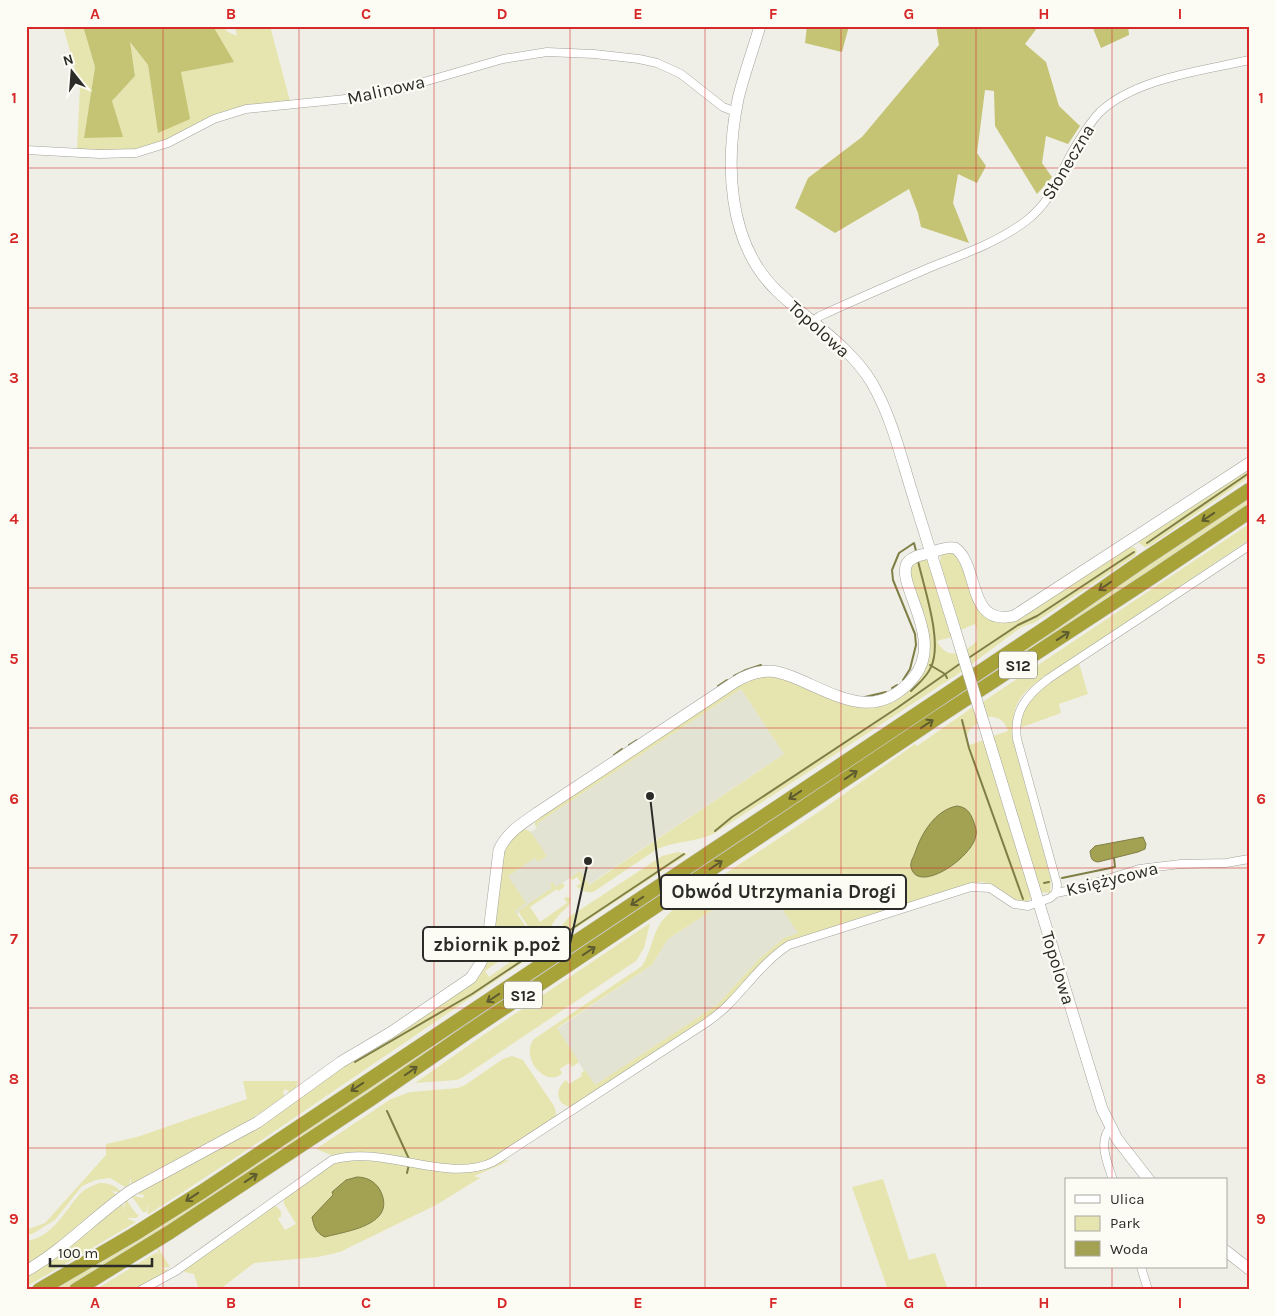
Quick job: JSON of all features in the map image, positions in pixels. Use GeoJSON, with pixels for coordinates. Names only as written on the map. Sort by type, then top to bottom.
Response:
{"type":"FeatureCollection","features":[{"type":"Feature","properties":{"kind":"highway","name":"S12"},"geometry":{"type":"LineString","coordinates":[[39,1290],[163,1216],[460,1020],[1249,490]]}},
{"type":"Feature","properties":{"kind":"highway","name":"S12"},"geometry":{"type":"LineString","coordinates":[[76,1290],[170,1232],[371,1099],[475,1027],[937,718],[1249,512]]}},
{"type":"Feature","properties":{"kind":"street","name":"Topolowa"},"geometry":{"type":"LineString","coordinates":[[760,26],[736,112],[732,147],[733,186],[737,215],[745,245],[757,268],[770,284],[853,359],[876,390],[894,432],[1088,1069],[1110,1128],[1147,1178]]}},
{"type":"Feature","properties":{"kind":"street","name":"Malinowa"},"geometry":{"type":"LineString","coordinates":[[26,150],[100,154],[136,153],[168,143],[214,119],[246,109],[375,96],[503,59],[547,52],[602,55],[657,63],[681,74],[723,106],[736,112]]}},
{"type":"Feature","properties":{"kind":"street","name":"Słoneczna"},"geometry":{"type":"LineString","coordinates":[[813,322],[820,316],[1011,232],[1029,218],[1052,193],[1086,129],[1099,113],[1110,104],[1130,93],[1178,76],[1249,60]]}},
{"type":"Feature","properties":{"kind":"street"},"geometry":{"type":"LineString","coordinates":[[26,1271],[132,1190],[258,1122],[341,1062],[390,1033],[466,983],[474,975],[485,954],[498,856],[502,844],[511,832],[735,682],[754,673],[770,671],[781,673],[838,697],[859,703],[873,702],[898,692],[918,672],[925,648],[923,630],[909,586],[906,567],[907,563],[913,558],[950,548],[957,550],[963,556],[977,596],[984,607],[998,616],[1014,616],[1249,463]]}},
{"type":"Feature","properties":{"kind":"street"},"geometry":{"type":"LineString","coordinates":[[1056,893],[1057,884],[1017,739],[1016,722],[1023,703],[1030,693],[1048,679],[1249,546]]}},
{"type":"Feature","properties":{"kind":"street","name":"Księżycowa"},"geometry":{"type":"LineString","coordinates":[[1038,902],[1053,897],[1056,893],[1076,889],[1107,878],[1149,867],[1219,863],[1249,859]]}},
{"type":"Feature","properties":{"kind":"street"},"geometry":{"type":"LineString","coordinates":[[141,1290],[183,1267],[320,1168],[342,1157],[373,1157],[463,1169],[479,1168],[493,1162],[706,1023],[726,1007],[766,962],[789,945],[971,886],[990,888],[1019,905],[1028,906],[1038,902]]}},
{"type":"Feature","properties":{"kind":"street"},"geometry":{"type":"LineString","coordinates":[[1110,1128],[1106,1132],[1104,1142],[1113,1178]]}},
{"type":"Feature","properties":{"kind":"street"},"geometry":{"type":"LineString","coordinates":[[1228,1253],[1249,1269]]}},
{"type":"Feature","properties":{"kind":"street"},"geometry":{"type":"LineString","coordinates":[[1140,1268],[1148,1290]]}},
{"type":"Feature","properties":{"kind":"shaded area"},"geometry":{"type":"Polygon","coordinates":[[[83,26],[213,26],[234,62],[181,72],[190,119],[158,133],[148,65],[130,42],[135,76],[112,101],[123,137],[84,138],[95,67],[83,26]]]}},
{"type":"Feature","properties":{"kind":"shaded area"},"geometry":{"type":"Polygon","coordinates":[[[807,26],[849,26],[842,52],[805,43],[807,26]]]}},
{"type":"Feature","properties":{"kind":"shaded area"},"geometry":{"type":"Polygon","coordinates":[[[936,26],[1036,26],[1037,28],[1025,44],[1046,62],[1059,106],[1080,126],[1068,144],[1046,136],[1042,163],[1052,177],[1037,194],[995,126],[994,91],[985,90],[977,153],[986,166],[977,183],[958,174],[953,203],[969,243],[921,227],[909,189],[835,233],[795,208],[808,178],[862,137],[939,45],[936,26]]]}},
{"type":"Feature","properties":{"kind":"shaded area"},"geometry":{"type":"Polygon","coordinates":[[[1092,26],[1128,26],[1129,35],[1101,48],[1092,26]]]}},
{"type":"Feature","properties":{"kind":"shaded area"},"geometry":{"type":"Polygon","coordinates":[[[741,689],[784,754],[588,885],[579,872],[514,916],[502,878],[525,830],[531,832],[537,828],[538,823],[560,808],[741,689]]]}},
{"type":"Feature","properties":{"kind":"shaded area"},"geometry":{"type":"Polygon","coordinates":[[[762,878],[799,933],[784,938],[759,959],[717,1005],[594,1086],[557,1029],[652,965],[668,939],[762,878]]]}},
{"type":"Feature","properties":{"kind":"green space"},"geometry":{"type":"Polygon","coordinates":[[[63,26],[83,26],[95,67],[84,138],[112,101],[135,76],[129,41],[148,65],[158,132],[181,72],[233,62],[213,26],[222,26],[228,32],[237,36],[235,26],[270,26],[290,101],[230,109],[166,141],[138,150],[103,151],[77,149],[80,87],[63,26]]]}},
{"type":"Feature","properties":{"kind":"green space"},"geometry":{"type":"Polygon","coordinates":[[[1249,470],[1249,477],[1151,545],[1145,547],[1139,543],[1141,538],[1249,470]]]}},
{"type":"Feature","properties":{"kind":"green space"},"geometry":{"type":"Polygon","coordinates":[[[1249,497],[1249,504],[183,1217],[64,1290],[53,1290],[136,1242],[181,1213],[1027,645],[1030,648],[1035,644],[1033,642],[1249,497]]]}},
{"type":"Feature","properties":{"kind":"green space"},"geometry":{"type":"Polygon","coordinates":[[[1249,524],[1249,540],[1039,681],[1024,693],[1016,706],[1013,721],[1013,740],[1051,880],[1050,893],[1040,892],[993,736],[1008,731],[1001,720],[995,717],[988,717],[984,701],[1249,524]]]}},
{"type":"Feature","properties":{"kind":"green space"},"geometry":{"type":"Polygon","coordinates":[[[1129,546],[1137,551],[1135,556],[1034,623],[1016,631],[961,672],[715,833],[657,849],[595,891],[583,891],[576,886],[581,883],[577,877],[572,880],[570,878],[580,871],[589,885],[784,754],[741,689],[560,808],[538,823],[537,828],[535,825],[535,818],[740,682],[759,677],[778,677],[792,680],[828,697],[853,706],[881,705],[928,659],[910,572],[912,564],[921,559],[927,560],[932,567],[952,637],[937,641],[946,651],[956,653],[961,652],[977,641],[977,630],[975,624],[961,630],[940,562],[941,554],[950,553],[958,557],[976,603],[999,621],[1129,546]]]}},
{"type":"Feature","properties":{"kind":"green space"},"geometry":{"type":"Polygon","coordinates":[[[1079,663],[1088,694],[1059,704],[1061,713],[1020,728],[1025,708],[1036,693],[1047,683],[1079,663]]]}},
{"type":"Feature","properties":{"kind":"green space"},"geometry":{"type":"Polygon","coordinates":[[[973,707],[978,723],[970,729],[967,736],[969,745],[984,740],[1032,897],[1028,901],[1017,901],[991,884],[971,883],[800,939],[719,1009],[572,1107],[563,1104],[558,1096],[558,1092],[566,1080],[569,1084],[582,1076],[581,1073],[585,1070],[595,1085],[717,1005],[759,959],[784,938],[798,933],[762,878],[668,939],[652,965],[557,1028],[579,1062],[572,1067],[569,1063],[560,1069],[562,1074],[555,1077],[548,1077],[541,1073],[532,1061],[530,1053],[530,1046],[534,1039],[642,966],[661,922],[678,905],[823,809],[915,744],[917,746],[973,707]]]}},
{"type":"Feature","properties":{"kind":"green space"},"geometry":{"type":"Polygon","coordinates":[[[523,828],[531,832],[547,856],[538,862],[535,858],[508,876],[526,903],[515,911],[533,937],[485,971],[489,977],[538,942],[518,911],[552,888],[550,884],[552,882],[556,887],[562,883],[565,886],[559,891],[557,889],[530,907],[540,922],[567,903],[564,898],[571,898],[538,948],[529,958],[241,1154],[149,1214],[147,1213],[149,1204],[146,1212],[143,1212],[125,1187],[110,1178],[96,1180],[82,1186],[55,1220],[32,1234],[26,1235],[26,1230],[45,1223],[106,1155],[106,1144],[137,1137],[247,1099],[243,1081],[298,1081],[296,1088],[289,1092],[286,1089],[283,1091],[285,1099],[255,1116],[250,1123],[218,1142],[169,1164],[131,1187],[131,1177],[129,1186],[135,1196],[143,1198],[144,1195],[135,1193],[228,1144],[270,1118],[309,1092],[353,1057],[421,1016],[474,978],[482,969],[490,947],[502,856],[509,838],[519,829],[523,828]]]}},
{"type":"Feature","properties":{"kind":"green space"},"geometry":{"type":"Polygon","coordinates":[[[678,852],[688,854],[561,938],[559,937],[563,924],[569,917],[662,856],[678,852]]]}},
{"type":"Feature","properties":{"kind":"green space"},"geometry":{"type":"Polygon","coordinates":[[[650,923],[644,948],[636,961],[463,1077],[457,1080],[415,1083],[482,1036],[650,923]]]}},
{"type":"Feature","properties":{"kind":"green space"},"geometry":{"type":"Polygon","coordinates":[[[512,1056],[523,1060],[554,1106],[556,1112],[555,1119],[485,1162],[460,1166],[353,1152],[334,1156],[316,1149],[391,1099],[410,1092],[458,1088],[503,1059],[512,1056]]]}},
{"type":"Feature","properties":{"kind":"green space"},"geometry":{"type":"Polygon","coordinates":[[[355,1158],[461,1172],[483,1170],[509,1160],[474,1176],[480,1178],[436,1205],[340,1252],[318,1257],[254,1263],[219,1290],[199,1290],[194,1274],[183,1270],[239,1232],[272,1206],[280,1210],[281,1216],[278,1219],[285,1230],[296,1224],[284,1204],[284,1198],[326,1166],[340,1160],[355,1158]]]}},
{"type":"Feature","properties":{"kind":"green space"},"geometry":{"type":"Polygon","coordinates":[[[883,1179],[909,1260],[935,1253],[948,1290],[888,1290],[852,1187],[883,1179]]]}},
{"type":"Feature","properties":{"kind":"green space"},"geometry":{"type":"Polygon","coordinates":[[[99,1183],[119,1189],[139,1216],[136,1218],[126,1218],[136,1222],[26,1287],[26,1275],[123,1202],[123,1211],[125,1202],[119,1192],[111,1191],[119,1196],[26,1267],[26,1241],[35,1239],[50,1230],[81,1193],[99,1183]]]}},
{"type":"Feature","properties":{"kind":"green space"},"geometry":{"type":"Polygon","coordinates":[[[157,1246],[170,1267],[160,1268],[169,1272],[134,1290],[95,1290],[157,1252],[159,1255],[157,1246]]]}},
{"type":"Feature","properties":{"kind":"water"},"geometry":{"type":"Polygon","coordinates":[[[957,806],[967,810],[973,820],[976,833],[973,844],[956,863],[945,870],[923,877],[915,875],[911,862],[925,831],[942,812],[957,806]]]}},
{"type":"Feature","properties":{"kind":"water"},"geometry":{"type":"Polygon","coordinates":[[[1143,837],[1146,844],[1145,849],[1138,852],[1098,862],[1094,861],[1091,857],[1090,851],[1095,846],[1143,837]]]}},
{"type":"Feature","properties":{"kind":"water"},"geometry":{"type":"Polygon","coordinates":[[[357,1177],[370,1180],[376,1184],[384,1202],[382,1211],[376,1219],[357,1229],[325,1237],[319,1234],[312,1217],[333,1195],[332,1192],[346,1180],[357,1177]]]}},
{"type":"Feature","properties":{"kind":"waterway"},"geometry":{"type":"LineString","coordinates":[[1147,543],[1249,473]]}},
{"type":"Feature","properties":{"kind":"waterway"},"geometry":{"type":"LineString","coordinates":[[903,680],[910,669],[916,645],[915,634],[893,580],[892,570],[899,553],[914,543],[916,551]]}},
{"type":"Feature","properties":{"kind":"waterway"},"geometry":{"type":"LineString","coordinates":[[967,659],[1018,625],[1037,616],[1134,552]]}},
{"type":"Feature","properties":{"kind":"waterway"},"geometry":{"type":"LineString","coordinates":[[911,691],[923,680],[929,671],[934,656],[935,644],[931,615],[918,561]]}},
{"type":"Feature","properties":{"kind":"waterway"},"geometry":{"type":"LineString","coordinates":[[715,831],[732,817],[897,708],[961,663]]}},
{"type":"Feature","properties":{"kind":"waterway"},"geometry":{"type":"LineString","coordinates":[[734,676],[761,665]]}},
{"type":"Feature","properties":{"kind":"waterway"},"geometry":{"type":"LineString","coordinates":[[930,665],[945,674],[947,678]]}},
{"type":"Feature","properties":{"kind":"waterway"},"geometry":{"type":"LineString","coordinates":[[718,686],[727,680]]}},
{"type":"Feature","properties":{"kind":"waterway"},"geometry":{"type":"LineString","coordinates":[[892,688],[897,685]]}},
{"type":"Feature","properties":{"kind":"waterway"},"geometry":{"type":"LineString","coordinates":[[865,697],[886,692]]}},
{"type":"Feature","properties":{"kind":"waterway"},"geometry":{"type":"LineString","coordinates":[[962,720],[969,748],[1023,899]]}},
{"type":"Feature","properties":{"kind":"waterway"},"geometry":{"type":"LineString","coordinates":[[629,745],[637,740]]}},
{"type":"Feature","properties":{"kind":"waterway"},"geometry":{"type":"LineString","coordinates":[[614,755],[622,749]]}},
{"type":"Feature","properties":{"kind":"waterway"},"geometry":{"type":"LineString","coordinates":[[561,936],[684,854]]}},
{"type":"Feature","properties":{"kind":"waterway"},"geometry":{"type":"LineString","coordinates":[[1062,878],[1115,867],[1114,858]]}},
{"type":"Feature","properties":{"kind":"waterway"},"geometry":{"type":"LineString","coordinates":[[1044,883],[1049,882]]}},
{"type":"Feature","properties":{"kind":"waterway"},"geometry":{"type":"LineString","coordinates":[[355,1062],[472,994],[535,952]]}},
{"type":"Feature","properties":{"kind":"waterway"},"geometry":{"type":"LineString","coordinates":[[387,1111],[409,1159]]}},
{"type":"Feature","properties":{"kind":"waterway"},"geometry":{"type":"LineString","coordinates":[[407,1173],[409,1164]]}},
{"type":"Feature","properties":{"kind":"place","name":"Obwód Utrzymania Drogi"},"geometry":{"type":"Point","coordinates":[650,796]}},
{"type":"Feature","properties":{"kind":"place","name":"zbiornik p.poż"},"geometry":{"type":"Point","coordinates":[588,861]}}]}
